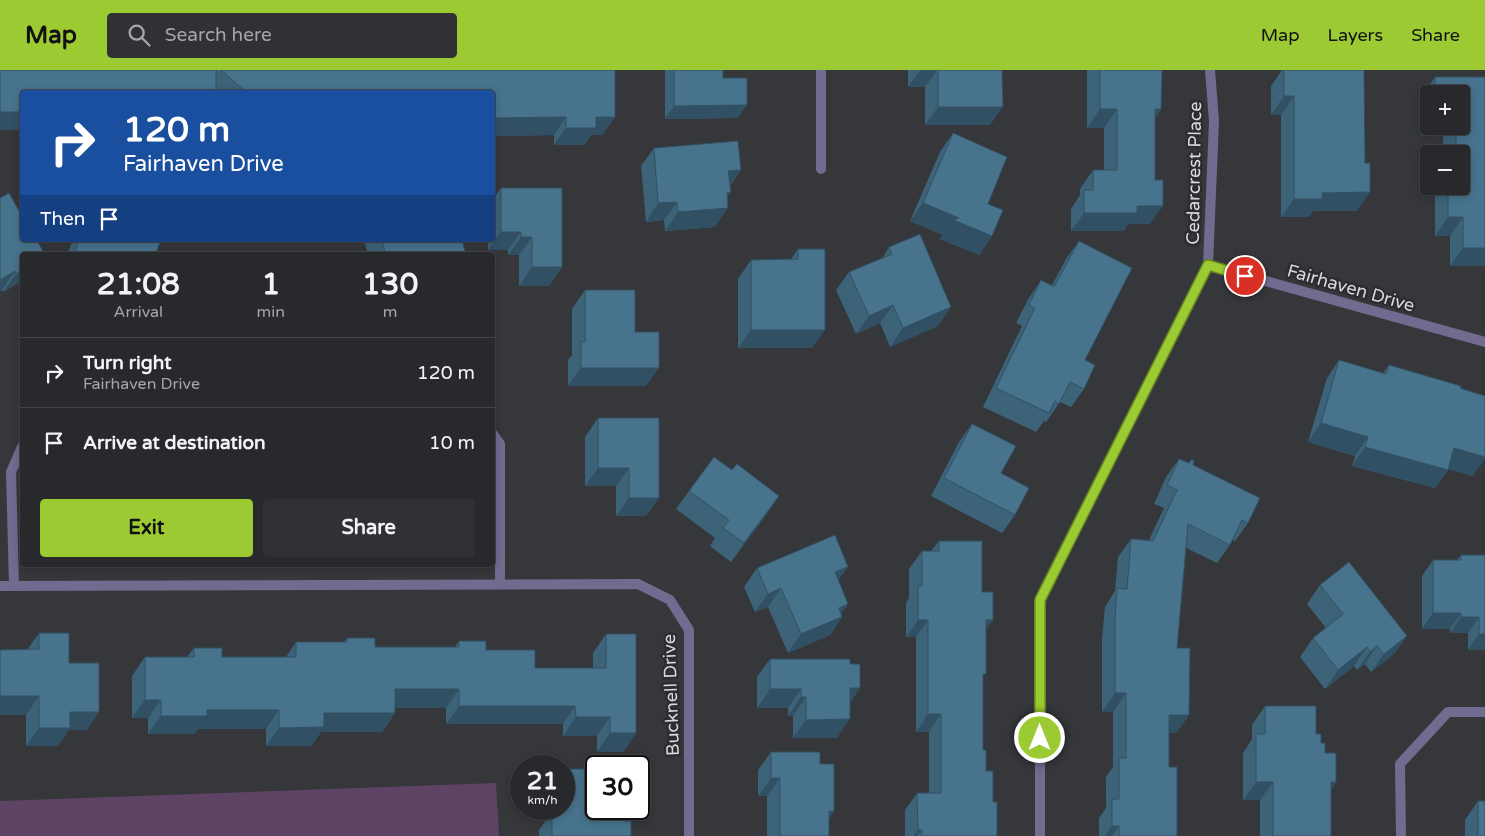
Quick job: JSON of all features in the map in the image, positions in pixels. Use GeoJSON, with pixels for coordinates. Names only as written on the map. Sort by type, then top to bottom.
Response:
{"type":"FeatureCollection","features":[{"type":"Feature","properties":{"kind":"street"},"geometry":{"type":"LineString","coordinates":[[822,70],[822,169]]}},
{"type":"Feature","properties":{"kind":"street","name":"Cedarcrest Place"},"geometry":{"type":"LineString","coordinates":[[1040,836],[1040,600],[1208,265],[1214,121],[1210,70]]}},
{"type":"Feature","properties":{"kind":"street","name":"Fairhaven Drive"},"geometry":{"type":"LineString","coordinates":[[1208,265],[1485,342]]}},
{"type":"Feature","properties":{"kind":"street"},"geometry":{"type":"LineString","coordinates":[[495,437],[500,444],[500,584]]}},
{"type":"Feature","properties":{"kind":"street"},"geometry":{"type":"LineString","coordinates":[[14,586],[11,472],[20,452]]}},
{"type":"Feature","properties":{"kind":"street","name":"Bucknell Drive"},"geometry":{"type":"LineString","coordinates":[[0,586],[638,584],[670,600],[689,630],[689,836]]}},
{"type":"Feature","properties":{"kind":"street"},"geometry":{"type":"LineString","coordinates":[[1400,836],[1400,764],[1448,712],[1485,712]]}},
{"type":"Feature","properties":{"kind":"shaded area"},"geometry":{"type":"Polygon","coordinates":[[[496,783],[499,836],[0,836],[0,801],[496,783]]]}},
{"type":"Feature","properties":{"kind":"building"},"geometry":{"type":"Polygon","coordinates":[[[0,70],[216,70],[216,90],[20,90],[20,112],[0,112],[0,70]]]}},
{"type":"Feature","properties":{"kind":"building"},"geometry":{"type":"Polygon","coordinates":[[[221,70],[615,70],[615,117],[596,117],[596,128],[566,128],[566,117],[495,118],[495,90],[244,90],[221,70]]]}},
{"type":"Feature","properties":{"kind":"building"},"geometry":{"type":"Polygon","coordinates":[[[674,70],[723,70],[723,78],[747,78],[747,105],[674,106],[674,70]]]}},
{"type":"Feature","properties":{"kind":"building"},"geometry":{"type":"Polygon","coordinates":[[[938,70],[1002,70],[1003,107],[938,107],[938,70]]]}},
{"type":"Feature","properties":{"kind":"building"},"geometry":{"type":"Polygon","coordinates":[[[1100,70],[1162,70],[1161,109],[1155,109],[1155,180],[1163,180],[1163,206],[1137,206],[1137,213],[1084,213],[1084,190],[1093,190],[1093,170],[1117,170],[1117,109],[1100,109],[1100,70]]]}},
{"type":"Feature","properties":{"kind":"building"},"geometry":{"type":"Polygon","coordinates":[[[1284,70],[1364,70],[1365,163],[1370,163],[1370,192],[1322,193],[1322,199],[1294,199],[1294,96],[1284,96],[1284,70]]]}},
{"type":"Feature","properties":{"kind":"building"},"geometry":{"type":"Polygon","coordinates":[[[1435,77],[1485,77],[1485,248],[1463,248],[1463,217],[1448,217],[1448,195],[1470,195],[1470,145],[1456,145],[1456,135],[1470,135],[1470,85],[1435,85],[1435,77]]]}},
{"type":"Feature","properties":{"kind":"building"},"geometry":{"type":"Polygon","coordinates":[[[953,133],[1007,157],[988,204],[1003,210],[992,236],[953,220],[959,218],[923,203],[953,133]]]}},
{"type":"Feature","properties":{"kind":"building"},"geometry":{"type":"Polygon","coordinates":[[[738,141],[741,170],[728,171],[731,192],[727,193],[728,208],[678,212],[677,202],[658,203],[654,148],[738,141]]]}},
{"type":"Feature","properties":{"kind":"building"},"geometry":{"type":"Polygon","coordinates":[[[501,188],[562,188],[562,267],[532,267],[532,237],[521,237],[521,232],[501,232],[501,188]]]}},
{"type":"Feature","properties":{"kind":"building"},"geometry":{"type":"Polygon","coordinates":[[[9,193],[20,212],[20,242],[38,242],[43,252],[20,252],[20,271],[16,274],[15,271],[0,280],[0,198],[9,193]]]}},
{"type":"Feature","properties":{"kind":"building"},"geometry":{"type":"Polygon","coordinates":[[[920,234],[951,307],[903,328],[893,305],[869,316],[849,272],[892,254],[889,247],[920,234]]]}},
{"type":"Feature","properties":{"kind":"building"},"geometry":{"type":"Polygon","coordinates":[[[1079,241],[1132,268],[1085,360],[1095,365],[1084,389],[1070,382],[1059,404],[1055,401],[1049,413],[996,388],[1035,308],[1029,305],[1041,280],[1054,287],[1079,241]]]}},
{"type":"Feature","properties":{"kind":"building"},"geometry":{"type":"Polygon","coordinates":[[[78,242],[160,242],[156,252],[75,252],[78,242]]]}},
{"type":"Feature","properties":{"kind":"building"},"geometry":{"type":"Polygon","coordinates":[[[383,242],[463,242],[465,252],[385,252],[383,242]]]}},
{"type":"Feature","properties":{"kind":"building"},"geometry":{"type":"Polygon","coordinates":[[[798,249],[825,249],[825,330],[751,330],[751,260],[798,259],[798,249]]]}},
{"type":"Feature","properties":{"kind":"building"},"geometry":{"type":"Polygon","coordinates":[[[585,290],[635,290],[635,332],[659,332],[659,368],[581,368],[581,342],[585,342],[585,290]]]}},
{"type":"Feature","properties":{"kind":"building"},"geometry":{"type":"Polygon","coordinates":[[[1339,360],[1386,374],[1389,365],[1461,386],[1460,388],[1485,396],[1485,457],[1454,448],[1448,470],[1365,447],[1368,437],[1321,423],[1339,360]]]}},
{"type":"Feature","properties":{"kind":"building"},"geometry":{"type":"Polygon","coordinates":[[[598,418],[659,418],[659,498],[629,498],[629,468],[598,468],[598,418]]]}},
{"type":"Feature","properties":{"kind":"building"},"geometry":{"type":"Polygon","coordinates":[[[972,424],[1016,446],[1001,473],[1029,488],[1015,515],[944,478],[972,424]]]}},
{"type":"Feature","properties":{"kind":"building"},"geometry":{"type":"Polygon","coordinates":[[[714,457],[732,470],[737,464],[779,496],[744,543],[723,528],[729,520],[689,491],[714,457]]]}},
{"type":"Feature","properties":{"kind":"building"},"geometry":{"type":"Polygon","coordinates":[[[1179,459],[1189,463],[1191,460],[1194,460],[1193,465],[1260,498],[1248,523],[1242,520],[1230,545],[1188,524],[1177,648],[1190,648],[1189,715],[1169,715],[1169,767],[1177,767],[1177,836],[1119,836],[1119,826],[1112,826],[1112,799],[1119,799],[1119,758],[1126,758],[1126,693],[1115,693],[1117,588],[1127,589],[1131,539],[1153,541],[1177,490],[1167,485],[1179,459]]]}},
{"type":"Feature","properties":{"kind":"building"},"geometry":{"type":"Polygon","coordinates":[[[835,535],[848,567],[835,572],[848,604],[839,608],[842,617],[801,634],[781,588],[768,594],[757,568],[835,535]]]}},
{"type":"Feature","properties":{"kind":"building"},"geometry":{"type":"Polygon","coordinates":[[[939,541],[982,541],[982,592],[993,592],[993,620],[986,620],[986,674],[983,674],[983,750],[986,750],[986,771],[993,771],[993,802],[997,802],[997,836],[922,836],[922,830],[918,830],[917,793],[941,793],[941,714],[928,714],[928,620],[918,620],[918,586],[922,586],[922,551],[939,551],[939,541]]]}},
{"type":"Feature","properties":{"kind":"building"},"geometry":{"type":"Polygon","coordinates":[[[1461,555],[1485,555],[1485,634],[1479,634],[1479,617],[1461,617],[1461,613],[1433,613],[1433,560],[1461,560],[1461,555]]]}},
{"type":"Feature","properties":{"kind":"building"},"geometry":{"type":"Polygon","coordinates":[[[1349,562],[1407,636],[1384,654],[1377,646],[1370,652],[1367,647],[1338,670],[1313,638],[1343,614],[1320,585],[1349,562]]]}},
{"type":"Feature","properties":{"kind":"building"},"geometry":{"type":"Polygon","coordinates":[[[39,633],[69,633],[69,663],[99,663],[99,712],[70,712],[70,728],[39,728],[39,696],[0,696],[0,650],[39,649],[39,633]]]}},
{"type":"Feature","properties":{"kind":"building"},"geometry":{"type":"Polygon","coordinates":[[[606,634],[636,634],[636,733],[610,733],[610,717],[576,717],[575,706],[459,706],[459,689],[395,689],[395,713],[324,713],[324,727],[279,728],[279,710],[207,710],[207,716],[161,716],[161,700],[145,700],[145,657],[194,657],[194,648],[222,648],[222,657],[296,657],[296,642],[347,642],[347,638],[375,638],[375,647],[459,647],[459,641],[486,641],[486,650],[535,650],[535,668],[606,668],[606,634]]]}},
{"type":"Feature","properties":{"kind":"building"},"geometry":{"type":"Polygon","coordinates":[[[770,659],[850,659],[850,664],[860,664],[860,688],[850,688],[850,719],[806,720],[806,697],[801,697],[801,689],[770,689],[770,659]]]}},
{"type":"Feature","properties":{"kind":"building"},"geometry":{"type":"Polygon","coordinates":[[[1265,706],[1316,706],[1316,734],[1321,734],[1321,743],[1325,743],[1325,753],[1336,753],[1336,782],[1331,782],[1331,836],[1273,836],[1273,782],[1256,782],[1256,734],[1265,734],[1265,706]]]}},
{"type":"Feature","properties":{"kind":"building"},"geometry":{"type":"Polygon","coordinates":[[[771,752],[820,752],[820,764],[834,764],[834,811],[829,811],[829,836],[780,836],[780,778],[771,778],[771,752]]]}},
{"type":"Feature","properties":{"kind":"building"},"geometry":{"type":"Polygon","coordinates":[[[575,769],[585,769],[585,820],[631,821],[631,836],[552,836],[552,820],[575,820],[575,769]]]}},
{"type":"Feature","properties":{"kind":"building"},"geometry":{"type":"Polygon","coordinates":[[[1478,801],[1485,801],[1485,836],[1478,836],[1478,801]]]}},
{"type":"Feature","properties":{"kind":"route"},"geometry":{"type":"LineString","coordinates":[[1040,738],[1040,600],[1208,265],[1245,276]]}}]}
